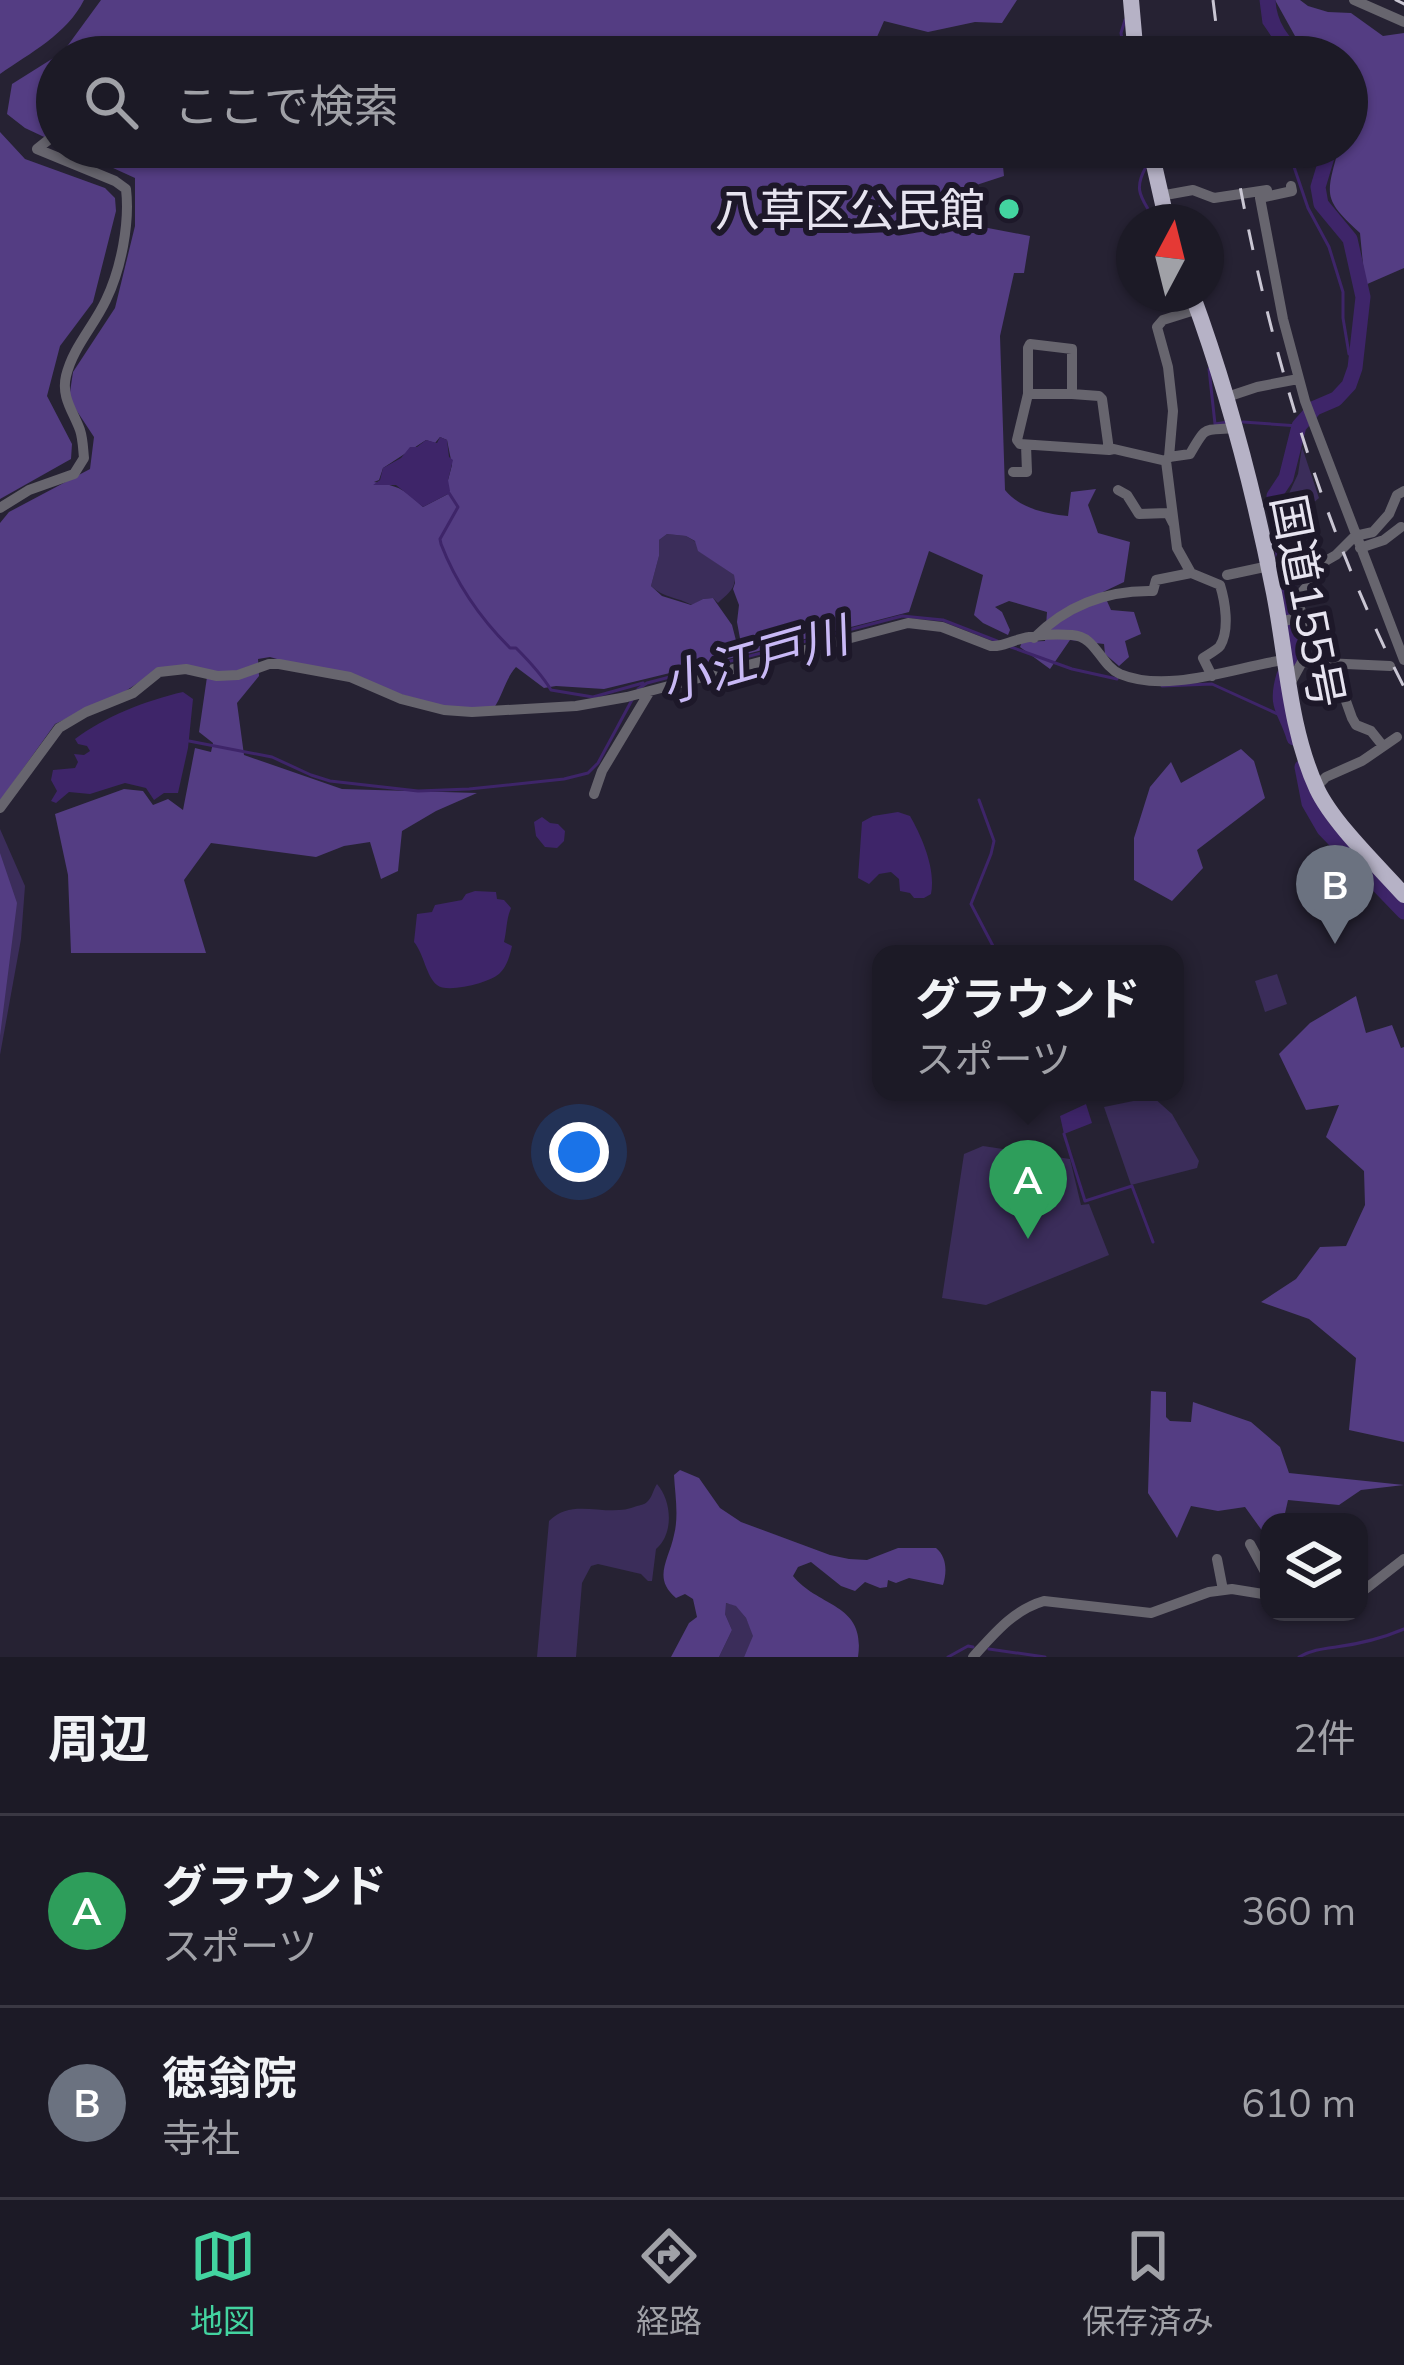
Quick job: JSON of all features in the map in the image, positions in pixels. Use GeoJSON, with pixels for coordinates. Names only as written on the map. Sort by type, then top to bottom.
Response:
{"type":"FeatureCollection","features":[{"type":"Feature","properties":{"kind":"highway"},"geometry":{"type":"LineString","coordinates":[[1131,0],[1134,36]]}},
{"type":"Feature","properties":{"kind":"highway"},"geometry":{"type":"LineString","coordinates":[[1154,168],[1162,204]]}},
{"type":"Feature","properties":{"kind":"highway","name":"国道155号"},"geometry":{"type":"LineString","coordinates":[[1194,312],[1227,397],[1269,566],[1291,618],[1284,660],[1302,748],[1316,787],[1339,820],[1400,885]]}},
{"type":"Feature","properties":{"kind":"street"},"geometry":{"type":"LineString","coordinates":[[1354,0],[1404,22]]}},
{"type":"Feature","properties":{"kind":"street"},"geometry":{"type":"LineString","coordinates":[[0,508],[29,490],[74,474],[85,458],[82,434],[65,399],[65,380],[106,301],[118,266],[127,202],[125,188],[83,168]]}},
{"type":"Feature","properties":{"kind":"street"},"geometry":{"type":"LineString","coordinates":[[1160,196],[1193,190],[1214,198],[1291,186],[1292,191],[1260,198],[1283,320],[1331,475],[1404,660]]}},
{"type":"Feature","properties":{"kind":"street"},"geometry":{"type":"LineString","coordinates":[[1181,312],[1157,327],[1173,411],[1168,459],[1177,548],[1191,573]]}},
{"type":"Feature","properties":{"kind":"street"},"geometry":{"type":"LineString","coordinates":[[1072,394],[1072,349],[1030,344],[1020,444],[1168,459],[1190,454],[1208,429],[1235,428]]}},
{"type":"Feature","properties":{"kind":"street"},"geometry":{"type":"LineString","coordinates":[[1227,397],[1298,379]]}},
{"type":"Feature","properties":{"kind":"street"},"geometry":{"type":"LineString","coordinates":[[1028,394],[1100,396],[1109,450]]}},
{"type":"Feature","properties":{"kind":"street"},"geometry":{"type":"LineString","coordinates":[[1013,472],[1027,472],[1027,445]]}},
{"type":"Feature","properties":{"kind":"street"},"geometry":{"type":"LineString","coordinates":[[1118,490],[1139,514],[1168,513],[1174,526]]}},
{"type":"Feature","properties":{"kind":"street"},"geometry":{"type":"LineString","coordinates":[[1291,618],[1318,567],[1373,532],[1404,491]]}},
{"type":"Feature","properties":{"kind":"street"},"geometry":{"type":"LineString","coordinates":[[1358,542],[1384,540],[1401,527]]}},
{"type":"Feature","properties":{"kind":"street"},"geometry":{"type":"LineString","coordinates":[[1227,575],[1269,566]]}},
{"type":"Feature","properties":{"kind":"street"},"geometry":{"type":"LineString","coordinates":[[1034,638],[1080,604],[1118,592],[1153,591],[1160,578],[1191,573],[1220,585],[1223,592],[1222,640],[1217,650],[1203,658],[1212,676]]}},
{"type":"Feature","properties":{"kind":"street"},"geometry":{"type":"LineString","coordinates":[[1291,618],[1319,613]]}},
{"type":"Feature","properties":{"kind":"street"},"geometry":{"type":"LineString","coordinates":[[1291,618],[1308,626],[1308,635]]}},
{"type":"Feature","properties":{"kind":"street"},"geometry":{"type":"LineString","coordinates":[[0,808],[59,728],[172,669],[217,676],[279,664],[350,677],[401,699],[456,712],[576,706],[627,697],[908,623],[942,628],[991,646],[1034,638],[1084,637],[1106,665],[1133,678],[1184,681],[1284,660]]}},
{"type":"Feature","properties":{"kind":"street"},"geometry":{"type":"LineString","coordinates":[[1288,686],[1302,662],[1390,666]]}},
{"type":"Feature","properties":{"kind":"street"},"geometry":{"type":"LineString","coordinates":[[1340,664],[1342,690],[1352,718],[1383,746]]}},
{"type":"Feature","properties":{"kind":"street"},"geometry":{"type":"LineString","coordinates":[[594,794],[647,692]]}},
{"type":"Feature","properties":{"kind":"street"},"geometry":{"type":"LineString","coordinates":[[1316,787],[1397,737]]}},
{"type":"Feature","properties":{"kind":"street"},"geometry":{"type":"LineString","coordinates":[[1250,1544],[1260,1562]]}},
{"type":"Feature","properties":{"kind":"street"},"geometry":{"type":"LineString","coordinates":[[1217,1559],[1223,1590]]}},
{"type":"Feature","properties":{"kind":"street"},"geometry":{"type":"LineString","coordinates":[[1368,1587],[1404,1559]]}},
{"type":"Feature","properties":{"kind":"street"},"geometry":{"type":"LineString","coordinates":[[978,1652],[1005,1622],[1027,1606],[1044,1601],[1151,1613],[1223,1590],[1260,1592]]}},
{"type":"Feature","properties":{"kind":"shaded area"},"geometry":{"type":"Polygon","coordinates":[[[0,0],[84,0],[58,33],[36,36],[36,49],[0,74],[0,0]]]}},
{"type":"Feature","properties":{"kind":"shaded area"},"geometry":{"type":"Polygon","coordinates":[[[101,0],[1017,0],[1002,23],[975,22],[928,32],[884,21],[877,36],[75,36],[101,0]]]}},
{"type":"Feature","properties":{"kind":"shaded area"},"geometry":{"type":"Polygon","coordinates":[[[1275,0],[1300,0],[1328,12],[1351,13],[1383,36],[1404,33],[1404,268],[1365,285],[1360,233],[1333,203],[1330,187],[1333,168],[1368,168],[1368,36],[1295,36],[1275,0]]]}},
{"type":"Feature","properties":{"kind":"shaded area"},"geometry":{"type":"Polygon","coordinates":[[[36,69],[36,133],[7,114],[12,84],[36,69]]]}},
{"type":"Feature","properties":{"kind":"shaded area"},"geometry":{"type":"Polygon","coordinates":[[[0,132],[36,168],[50,168],[105,188],[115,198],[116,211],[93,302],[60,346],[47,396],[72,444],[71,459],[0,499],[0,132]]]}},
{"type":"Feature","properties":{"kind":"shaded area"},"geometry":{"type":"Polygon","coordinates":[[[113,168],[1003,168],[1004,176],[955,192],[960,217],[967,224],[1030,236],[1024,273],[1014,273],[1000,336],[1005,490],[1034,509],[1068,516],[1071,492],[1096,489],[1088,505],[1098,533],[1130,542],[1124,582],[1103,592],[1111,610],[1134,612],[1141,634],[1125,641],[1129,657],[1119,666],[1105,654],[1104,644],[1070,640],[1050,669],[1020,647],[1022,642],[1045,641],[1047,612],[1009,601],[995,607],[1002,612],[1008,635],[983,623],[974,615],[983,575],[929,551],[909,612],[743,655],[734,575],[698,551],[695,541],[667,534],[659,540],[651,586],[662,596],[691,605],[713,598],[732,625],[740,656],[604,689],[544,688],[516,667],[494,708],[445,707],[270,657],[258,659],[259,676],[237,703],[244,755],[342,789],[477,793],[402,831],[398,871],[381,879],[370,842],[316,857],[211,843],[184,880],[206,953],[71,953],[68,875],[55,814],[124,789],[143,791],[153,805],[168,799],[183,810],[195,748],[211,752],[213,743],[199,732],[207,677],[158,670],[124,692],[55,724],[0,801],[0,523],[9,512],[90,469],[94,437],[69,399],[73,372],[115,308],[135,226],[135,178],[113,168]],[[426,440],[383,468],[374,482],[402,490],[423,507],[448,494],[452,465],[447,440],[426,440]]]}},
{"type":"Feature","properties":{"kind":"shaded area"},"geometry":{"type":"Polygon","coordinates":[[[440,437],[447,440],[453,460],[448,494],[423,507],[396,485],[373,485],[383,468],[410,447],[426,440],[437,443],[440,437]]]}},
{"type":"Feature","properties":{"kind":"shaded area"},"geometry":{"type":"Polygon","coordinates":[[[1302,447],[1319,498],[1304,511],[1302,524],[1287,527],[1284,504],[1298,474],[1302,447]]]}},
{"type":"Feature","properties":{"kind":"shaded area"},"geometry":{"type":"Polygon","coordinates":[[[667,534],[696,542],[699,551],[734,575],[733,588],[718,603],[713,598],[692,605],[651,586],[659,540],[667,534]]]}},
{"type":"Feature","properties":{"kind":"shaded area"},"geometry":{"type":"Polygon","coordinates":[[[183,692],[193,699],[178,793],[164,793],[154,800],[146,788],[125,783],[90,794],[69,792],[56,803],[51,801],[57,791],[51,780],[53,770],[75,768],[74,754],[90,751],[75,739],[126,710],[183,692]]]}},
{"type":"Feature","properties":{"kind":"shaded area"},"geometry":{"type":"Polygon","coordinates":[[[1241,749],[1254,761],[1265,798],[1197,850],[1203,868],[1172,901],[1134,880],[1134,838],[1150,787],[1171,762],[1181,783],[1241,749]]]}},
{"type":"Feature","properties":{"kind":"shaded area"},"geometry":{"type":"Polygon","coordinates":[[[898,812],[910,816],[927,854],[932,884],[931,894],[924,898],[900,891],[899,879],[891,872],[879,874],[869,884],[858,878],[862,822],[898,812]]]}},
{"type":"Feature","properties":{"kind":"shaded area"},"geometry":{"type":"Polygon","coordinates":[[[542,817],[565,831],[557,848],[545,847],[536,836],[534,822],[542,817]]]}},
{"type":"Feature","properties":{"kind":"shaded area"},"geometry":{"type":"Polygon","coordinates":[[[0,829],[25,886],[21,939],[0,1055],[0,829]]]}},
{"type":"Feature","properties":{"kind":"shaded area"},"geometry":{"type":"Polygon","coordinates":[[[0,853],[17,903],[0,1036],[0,853]]]}},
{"type":"Feature","properties":{"kind":"shaded area"},"geometry":{"type":"Polygon","coordinates":[[[475,891],[496,892],[497,899],[511,908],[504,942],[512,946],[509,957],[500,973],[488,980],[442,987],[430,976],[414,942],[417,914],[432,912],[435,905],[462,900],[475,891]]]}},
{"type":"Feature","properties":{"kind":"shaded area"},"geometry":{"type":"Polygon","coordinates":[[[1277,974],[1287,1004],[1265,1012],[1255,981],[1277,974]]]}},
{"type":"Feature","properties":{"kind":"shaded area"},"geometry":{"type":"Polygon","coordinates":[[[1356,996],[1366,1033],[1392,1025],[1404,1047],[1404,1442],[1349,1430],[1356,1358],[1309,1319],[1261,1302],[1296,1279],[1320,1247],[1346,1246],[1365,1205],[1364,1171],[1326,1137],[1339,1105],[1306,1110],[1279,1054],[1310,1023],[1356,996]]]}},
{"type":"Feature","properties":{"kind":"shaded area"},"geometry":{"type":"Polygon","coordinates":[[[1157,1101],[1172,1114],[1199,1161],[1197,1168],[1131,1185],[1104,1107],[1157,1101]]]}},
{"type":"Feature","properties":{"kind":"shaded area"},"geometry":{"type":"Polygon","coordinates":[[[1086,1104],[1092,1123],[1064,1134],[1060,1116],[1086,1104]]]}},
{"type":"Feature","properties":{"kind":"shaded area"},"geometry":{"type":"Polygon","coordinates":[[[983,1146],[1070,1159],[1081,1205],[1089,1204],[1109,1255],[986,1305],[942,1298],[964,1154],[983,1146]]]}},
{"type":"Feature","properties":{"kind":"shaded area"},"geometry":{"type":"Polygon","coordinates":[[[1151,1391],[1166,1392],[1170,1421],[1191,1422],[1193,1402],[1251,1422],[1280,1447],[1289,1473],[1404,1485],[1361,1490],[1339,1505],[1288,1500],[1285,1513],[1260,1513],[1260,1528],[1245,1507],[1218,1511],[1191,1506],[1177,1538],[1148,1493],[1151,1391]]]}},
{"type":"Feature","properties":{"kind":"shaded area"},"geometry":{"type":"Polygon","coordinates":[[[680,1470],[699,1478],[720,1508],[741,1522],[830,1555],[867,1560],[898,1548],[936,1548],[945,1565],[943,1585],[909,1578],[896,1583],[888,1580],[887,1587],[880,1588],[865,1582],[855,1591],[811,1562],[798,1567],[793,1576],[848,1616],[859,1639],[858,1657],[744,1657],[753,1636],[746,1618],[726,1603],[732,1630],[719,1657],[671,1657],[697,1617],[693,1599],[685,1594],[676,1598],[664,1576],[675,1528],[674,1475],[680,1470]]]}},
{"type":"Feature","properties":{"kind":"shaded area"},"geometry":{"type":"Polygon","coordinates":[[[657,1484],[669,1517],[666,1535],[656,1549],[652,1581],[641,1574],[591,1566],[582,1583],[576,1657],[537,1657],[549,1521],[569,1510],[614,1510],[643,1504],[657,1484]]]}},
{"type":"Feature","properties":{"kind":"shaded area"},"geometry":{"type":"Polygon","coordinates":[[[725,1603],[736,1605],[754,1636],[744,1657],[719,1657],[732,1630],[725,1603]]]}},
{"type":"Feature","properties":{"kind":"waterway"},"geometry":{"type":"LineString","coordinates":[[1261,0],[1264,23],[1273,36]]}},
{"type":"Feature","properties":{"kind":"waterway"},"geometry":{"type":"LineString","coordinates":[[1268,0],[1281,36]]}},
{"type":"Feature","properties":{"kind":"waterway"},"geometry":{"type":"LineString","coordinates":[[1122,36],[1125,20]]}},
{"type":"Feature","properties":{"kind":"waterway"},"geometry":{"type":"LineString","coordinates":[[1145,204],[1140,190],[1146,168]]}},
{"type":"Feature","properties":{"kind":"waterway"},"geometry":{"type":"LineString","coordinates":[[1294,168],[1343,292],[1349,354]]}},
{"type":"Feature","properties":{"kind":"waterway"},"geometry":{"type":"LineString","coordinates":[[1295,658],[1274,496],[1286,478],[1299,426],[1315,408],[1336,399],[1349,385],[1363,297],[1350,239],[1321,204],[1318,187],[1324,168]]}},
{"type":"Feature","properties":{"kind":"waterway"},"geometry":{"type":"LineString","coordinates":[[1209,369],[1215,424],[1228,422]]}},
{"type":"Feature","properties":{"kind":"waterway"},"geometry":{"type":"LineString","coordinates":[[1243,422],[1299,426]]}},
{"type":"Feature","properties":{"kind":"waterway"},"geometry":{"type":"LineString","coordinates":[[449,493],[458,507],[440,539],[454,572],[489,625],[526,658],[551,690],[593,697],[643,683]]}},
{"type":"Feature","properties":{"kind":"waterway","name":"小江戸川"},"geometry":{"type":"LineString","coordinates":[[638,689],[902,616],[943,620],[997,641]]}},
{"type":"Feature","properties":{"kind":"waterway","name":"小江戸川"},"geometry":{"type":"LineString","coordinates":[[1011,647],[1117,679]]}},
{"type":"Feature","properties":{"kind":"waterway"},"geometry":{"type":"LineString","coordinates":[[1284,675],[1281,702],[1294,738]]}},
{"type":"Feature","properties":{"kind":"waterway","name":"小江戸川"},"geometry":{"type":"LineString","coordinates":[[1162,686],[1212,684],[1282,716]]}},
{"type":"Feature","properties":{"kind":"waterway","name":"小江戸川"},"geometry":{"type":"LineString","coordinates":[[189,741],[272,757],[330,781],[418,791],[469,789],[588,773],[633,698]]}},
{"type":"Feature","properties":{"kind":"waterway"},"geometry":{"type":"LineString","coordinates":[[1302,767],[1309,803],[1324,829],[1404,912]]}},
{"type":"Feature","properties":{"kind":"waterway"},"geometry":{"type":"LineString","coordinates":[[979,800],[994,841],[971,904],[992,945]]}},
{"type":"Feature","properties":{"kind":"waterway"},"geometry":{"type":"LineString","coordinates":[[1064,1134],[1085,1201],[1132,1186],[1153,1242]]}},
{"type":"Feature","properties":{"kind":"waterway"},"geometry":{"type":"LineString","coordinates":[[1299,1657],[1404,1629]]}},
{"type":"Feature","properties":{"kind":"waterway"},"geometry":{"type":"LineString","coordinates":[[948,1657],[973,1647]]}},
{"type":"Feature","properties":{"kind":"waterway"},"geometry":{"type":"LineString","coordinates":[[989,1649],[1045,1657]]}},
{"type":"Feature","properties":{"kind":"tram line"},"geometry":{"type":"LineString","coordinates":[[1396,0],[1404,4]]}},
{"type":"Feature","properties":{"kind":"railway"},"geometry":{"type":"LineString","coordinates":[[1213,0],[1217,36]]}},
{"type":"Feature","properties":{"kind":"railway"},"geometry":{"type":"LineString","coordinates":[[1237,168],[1261,285],[1298,423],[1346,559],[1404,687]]}},
{"type":"Feature","properties":{"kind":"place","name":"八草区公民館"},"geometry":{"type":"Point","coordinates":[1009,209]}},
{"type":"Feature","properties":{"kind":"place","name":"徳翁院"},"geometry":{"type":"Point","coordinates":[1335,944]}},
{"type":"Feature","properties":{"kind":"place","name":"グラウンド"},"geometry":{"type":"Point","coordinates":[1028,1239]}}]}
